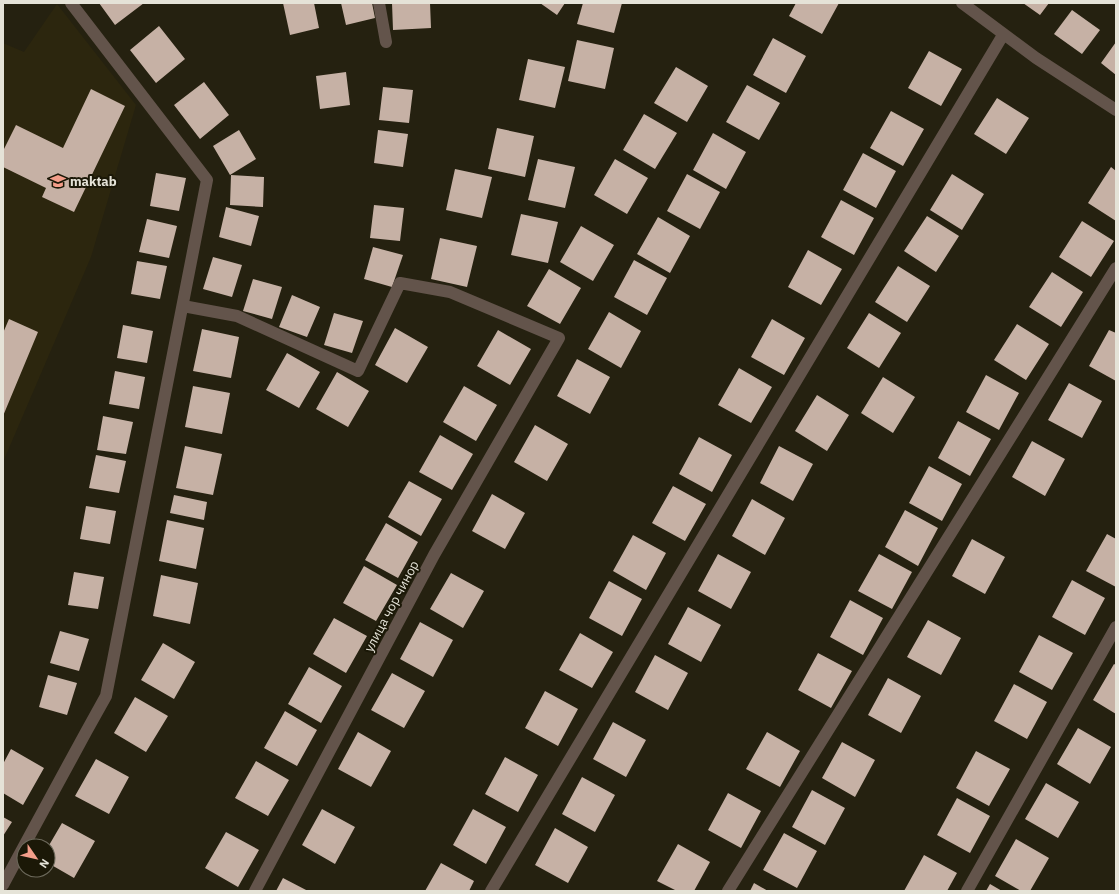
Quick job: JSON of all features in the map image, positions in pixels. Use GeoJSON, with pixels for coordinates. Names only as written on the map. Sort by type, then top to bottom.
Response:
{"type":"FeatureCollection","features":[{"type":"Feature","properties":{"kind":"street"},"geometry":{"type":"LineString","coordinates":[[28,838],[106,696],[207,180],[71,3]]}},
{"type":"Feature","properties":{"kind":"street"},"geometry":{"type":"LineString","coordinates":[[379,3],[386,42]]}},
{"type":"Feature","properties":{"kind":"street"},"geometry":{"type":"LineString","coordinates":[[962,3],[1003,35],[1036,58],[1116,110]]}},
{"type":"Feature","properties":{"kind":"street"},"geometry":{"type":"LineString","coordinates":[[491,891],[502,870],[1003,35]]}},
{"type":"Feature","properties":{"kind":"street"},"geometry":{"type":"LineString","coordinates":[[728,891],[1116,268]]}},
{"type":"Feature","properties":{"kind":"street","name":"улица чор чинор"},"geometry":{"type":"LineString","coordinates":[[183,306],[237,316],[358,371],[400,283],[450,292],[559,338],[434,555],[255,891]]}},
{"type":"Feature","properties":{"kind":"street"},"geometry":{"type":"LineString","coordinates":[[968,891],[1116,627]]}},
{"type":"Feature","properties":{"kind":"street"},"geometry":{"type":"LineString","coordinates":[[3,885],[16,861]]}},
{"type":"Feature","properties":{"kind":"street"},"geometry":{"type":"LineString","coordinates":[[3,888],[8,891]]}},
{"type":"Feature","properties":{"kind":"shaded area","name":"maktab"},"geometry":{"type":"Polygon","coordinates":[[[57,4],[136,105],[91,257],[3,462],[3,43],[24,52],[57,4]]]}},
{"type":"Feature","properties":{"kind":"building"},"geometry":{"type":"Polygon","coordinates":[[[99,3],[144,3],[115,25],[99,3]]]}},
{"type":"Feature","properties":{"kind":"building"},"geometry":{"type":"Polygon","coordinates":[[[283,3],[314,3],[319,28],[290,35],[283,3]]]}},
{"type":"Feature","properties":{"kind":"building"},"geometry":{"type":"Polygon","coordinates":[[[341,3],[372,3],[375,18],[346,25],[341,3]]]}},
{"type":"Feature","properties":{"kind":"building"},"geometry":{"type":"Polygon","coordinates":[[[392,3],[430,3],[431,28],[393,30],[392,3]]]}},
{"type":"Feature","properties":{"kind":"building"},"geometry":{"type":"Polygon","coordinates":[[[540,3],[565,3],[557,15],[540,3]]]}},
{"type":"Feature","properties":{"kind":"building"},"geometry":{"type":"Polygon","coordinates":[[[583,3],[622,3],[614,33],[577,24],[583,3]]]}},
{"type":"Feature","properties":{"kind":"building"},"geometry":{"type":"Polygon","coordinates":[[[796,3],[839,3],[822,34],[789,16],[796,3]]]}},
{"type":"Feature","properties":{"kind":"building"},"geometry":{"type":"Polygon","coordinates":[[[1023,3],[1049,3],[1040,15],[1023,3]]]}},
{"type":"Feature","properties":{"kind":"building"},"geometry":{"type":"Polygon","coordinates":[[[1072,10],[1100,30],[1082,54],[1054,34],[1072,10]]]}},
{"type":"Feature","properties":{"kind":"building"},"geometry":{"type":"Polygon","coordinates":[[[159,26],[185,59],[156,83],[130,50],[159,26]]]}},
{"type":"Feature","properties":{"kind":"building"},"geometry":{"type":"Polygon","coordinates":[[[773,38],[806,56],[786,93],[753,75],[773,38]]]}},
{"type":"Feature","properties":{"kind":"building"},"geometry":{"type":"Polygon","coordinates":[[[577,40],[614,48],[605,89],[568,81],[577,40]]]}},
{"type":"Feature","properties":{"kind":"building"},"geometry":{"type":"Polygon","coordinates":[[[1116,42],[1116,75],[1101,63],[1116,42]]]}},
{"type":"Feature","properties":{"kind":"building"},"geometry":{"type":"Polygon","coordinates":[[[929,51],[962,69],[941,106],[908,88],[929,51]]]}},
{"type":"Feature","properties":{"kind":"building"},"geometry":{"type":"Polygon","coordinates":[[[528,59],[565,67],[555,108],[519,100],[528,59]]]}},
{"type":"Feature","properties":{"kind":"building"},"geometry":{"type":"Polygon","coordinates":[[[676,67],[708,86],[687,122],[654,103],[676,67]]]}},
{"type":"Feature","properties":{"kind":"building"},"geometry":{"type":"Polygon","coordinates":[[[346,72],[350,105],[320,109],[316,76],[346,72]]]}},
{"type":"Feature","properties":{"kind":"building"},"geometry":{"type":"Polygon","coordinates":[[[204,82],[229,115],[200,139],[174,105],[204,82]]]}},
{"type":"Feature","properties":{"kind":"building"},"geometry":{"type":"Polygon","coordinates":[[[747,85],[780,103],[759,140],[726,122],[747,85]]]}},
{"type":"Feature","properties":{"kind":"building"},"geometry":{"type":"Polygon","coordinates":[[[383,87],[413,90],[409,123],[379,120],[383,87]]]}},
{"type":"Feature","properties":{"kind":"building"},"geometry":{"type":"Polygon","coordinates":[[[91,89],[125,106],[74,212],[42,197],[46,188],[3,167],[3,151],[16,125],[63,148],[91,89]]]}},
{"type":"Feature","properties":{"kind":"building"},"geometry":{"type":"Polygon","coordinates":[[[997,98],[1029,118],[1006,154],[974,134],[997,98]]]}},
{"type":"Feature","properties":{"kind":"building"},"geometry":{"type":"Polygon","coordinates":[[[891,111],[924,129],[903,166],[870,148],[891,111]]]}},
{"type":"Feature","properties":{"kind":"building"},"geometry":{"type":"Polygon","coordinates":[[[644,114],[677,133],[655,169],[623,150],[644,114]]]}},
{"type":"Feature","properties":{"kind":"building"},"geometry":{"type":"Polygon","coordinates":[[[497,128],[534,136],[525,177],[488,169],[497,128]]]}},
{"type":"Feature","properties":{"kind":"building"},"geometry":{"type":"Polygon","coordinates":[[[239,130],[256,159],[230,175],[213,146],[239,130]]]}},
{"type":"Feature","properties":{"kind":"building"},"geometry":{"type":"Polygon","coordinates":[[[378,130],[408,134],[403,167],[374,163],[378,130]]]}},
{"type":"Feature","properties":{"kind":"building"},"geometry":{"type":"Polygon","coordinates":[[[713,133],[746,152],[726,189],[693,170],[713,133]]]}},
{"type":"Feature","properties":{"kind":"building"},"geometry":{"type":"Polygon","coordinates":[[[863,153],[896,171],[876,208],[843,190],[863,153]]]}},
{"type":"Feature","properties":{"kind":"building"},"geometry":{"type":"Polygon","coordinates":[[[538,159],[575,167],[565,208],[528,200],[538,159]]]}},
{"type":"Feature","properties":{"kind":"building"},"geometry":{"type":"Polygon","coordinates":[[[615,159],[648,178],[627,214],[594,195],[615,159]]]}},
{"type":"Feature","properties":{"kind":"building"},"geometry":{"type":"Polygon","coordinates":[[[1111,167],[1116,171],[1116,221],[1088,203],[1111,167]]]}},
{"type":"Feature","properties":{"kind":"building"},"geometry":{"type":"Polygon","coordinates":[[[455,169],[492,177],[482,218],[446,210],[455,169]]]}},
{"type":"Feature","properties":{"kind":"building"},"geometry":{"type":"Polygon","coordinates":[[[156,173],[186,178],[179,211],[150,206],[156,173]]]}},
{"type":"Feature","properties":{"kind":"building"},"geometry":{"type":"Polygon","coordinates":[[[687,174],[720,192],[700,229],[667,211],[687,174]]]}},
{"type":"Feature","properties":{"kind":"building"},"geometry":{"type":"Polygon","coordinates":[[[952,174],[984,194],[962,230],[930,210],[952,174]]]}},
{"type":"Feature","properties":{"kind":"building"},"geometry":{"type":"Polygon","coordinates":[[[231,175],[264,177],[263,207],[230,205],[231,175]]]}},
{"type":"Feature","properties":{"kind":"building"},"geometry":{"type":"Polygon","coordinates":[[[841,200],[874,218],[854,255],[821,237],[841,200]]]}},
{"type":"Feature","properties":{"kind":"building"},"geometry":{"type":"Polygon","coordinates":[[[374,205],[404,208],[400,241],[370,238],[374,205]]]}},
{"type":"Feature","properties":{"kind":"building"},"geometry":{"type":"Polygon","coordinates":[[[226,207],[259,216],[251,246],[219,237],[226,207]]]}},
{"type":"Feature","properties":{"kind":"building"},"geometry":{"type":"Polygon","coordinates":[[[521,214],[558,222],[548,263],[511,255],[521,214]]]}},
{"type":"Feature","properties":{"kind":"building"},"geometry":{"type":"Polygon","coordinates":[[[927,216],[959,236],[936,272],[904,251],[927,216]]]}},
{"type":"Feature","properties":{"kind":"building"},"geometry":{"type":"Polygon","coordinates":[[[658,217],[690,236],[670,273],[637,254],[658,217]]]}},
{"type":"Feature","properties":{"kind":"building"},"geometry":{"type":"Polygon","coordinates":[[[147,219],[177,226],[169,258],[139,252],[147,219]]]}},
{"type":"Feature","properties":{"kind":"building"},"geometry":{"type":"Polygon","coordinates":[[[1082,221],[1114,241],[1091,277],[1059,257],[1082,221]]]}},
{"type":"Feature","properties":{"kind":"building"},"geometry":{"type":"Polygon","coordinates":[[[581,226],[614,245],[593,281],[560,262],[581,226]]]}},
{"type":"Feature","properties":{"kind":"building"},"geometry":{"type":"Polygon","coordinates":[[[440,238],[477,246],[467,287],[431,279],[440,238]]]}},
{"type":"Feature","properties":{"kind":"building"},"geometry":{"type":"Polygon","coordinates":[[[373,247],[403,255],[392,287],[364,279],[373,247]]]}},
{"type":"Feature","properties":{"kind":"building"},"geometry":{"type":"Polygon","coordinates":[[[808,250],[842,269],[821,305],[788,287],[808,250]]]}},
{"type":"Feature","properties":{"kind":"building"},"geometry":{"type":"Polygon","coordinates":[[[213,257],[242,265],[232,297],[203,289],[213,257]]]}},
{"type":"Feature","properties":{"kind":"building"},"geometry":{"type":"Polygon","coordinates":[[[634,260],[667,278],[647,315],[614,297],[634,260]]]}},
{"type":"Feature","properties":{"kind":"building"},"geometry":{"type":"Polygon","coordinates":[[[137,261],[167,266],[160,299],[131,294],[137,261]]]}},
{"type":"Feature","properties":{"kind":"building"},"geometry":{"type":"Polygon","coordinates":[[[898,266],[930,286],[907,322],[875,302],[898,266]]]}},
{"type":"Feature","properties":{"kind":"building"},"geometry":{"type":"Polygon","coordinates":[[[549,269],[581,288],[560,324],[527,306],[549,269]]]}},
{"type":"Feature","properties":{"kind":"building"},"geometry":{"type":"Polygon","coordinates":[[[1052,272],[1083,292],[1061,327],[1029,307],[1052,272]]]}},
{"type":"Feature","properties":{"kind":"building"},"geometry":{"type":"Polygon","coordinates":[[[253,279],[282,287],[272,319],[243,311],[253,279]]]}},
{"type":"Feature","properties":{"kind":"building"},"geometry":{"type":"Polygon","coordinates":[[[292,295],[320,307],[307,337],[279,327],[292,295]]]}},
{"type":"Feature","properties":{"kind":"building"},"geometry":{"type":"Polygon","coordinates":[[[609,312],[641,331],[621,368],[588,349],[609,312]]]}},
{"type":"Feature","properties":{"kind":"building"},"geometry":{"type":"Polygon","coordinates":[[[334,313],[363,321],[352,353],[324,345],[334,313]]]}},
{"type":"Feature","properties":{"kind":"building"},"geometry":{"type":"Polygon","coordinates":[[[869,313],[901,333],[879,368],[847,348],[869,313]]]}},
{"type":"Feature","properties":{"kind":"building"},"geometry":{"type":"Polygon","coordinates":[[[9,319],[38,332],[3,416],[3,333],[9,319]]]}},
{"type":"Feature","properties":{"kind":"building"},"geometry":{"type":"Polygon","coordinates":[[[772,319],[805,338],[784,375],[751,357],[772,319]]]}},
{"type":"Feature","properties":{"kind":"building"},"geometry":{"type":"Polygon","coordinates":[[[1017,324],[1049,344],[1026,380],[994,360],[1017,324]]]}},
{"type":"Feature","properties":{"kind":"building"},"geometry":{"type":"Polygon","coordinates":[[[123,325],[153,331],[147,363],[117,358],[123,325]]]}},
{"type":"Feature","properties":{"kind":"building"},"geometry":{"type":"Polygon","coordinates":[[[395,328],[428,347],[407,383],[375,365],[395,328]]]}},
{"type":"Feature","properties":{"kind":"building"},"geometry":{"type":"Polygon","coordinates":[[[202,329],[239,337],[231,378],[193,371],[202,329]]]}},
{"type":"Feature","properties":{"kind":"building"},"geometry":{"type":"Polygon","coordinates":[[[498,330],[531,349],[510,385],[477,366],[498,330]]]}},
{"type":"Feature","properties":{"kind":"building"},"geometry":{"type":"Polygon","coordinates":[[[1109,330],[1116,333],[1116,381],[1089,366],[1109,330]]]}},
{"type":"Feature","properties":{"kind":"building"},"geometry":{"type":"Polygon","coordinates":[[[287,353],[320,372],[299,408],[266,390],[287,353]]]}},
{"type":"Feature","properties":{"kind":"building"},"geometry":{"type":"Polygon","coordinates":[[[577,359],[610,377],[590,414],[557,396],[577,359]]]}},
{"type":"Feature","properties":{"kind":"building"},"geometry":{"type":"Polygon","coordinates":[[[739,368],[772,387],[751,423],[718,405],[739,368]]]}},
{"type":"Feature","properties":{"kind":"building"},"geometry":{"type":"Polygon","coordinates":[[[115,371],[145,377],[139,409],[109,404],[115,371]]]}},
{"type":"Feature","properties":{"kind":"building"},"geometry":{"type":"Polygon","coordinates":[[[337,372],[369,391],[348,427],[316,409],[337,372]]]}},
{"type":"Feature","properties":{"kind":"building"},"geometry":{"type":"Polygon","coordinates":[[[986,375],[1019,393],[999,430],[966,412],[986,375]]]}},
{"type":"Feature","properties":{"kind":"building"},"geometry":{"type":"Polygon","coordinates":[[[883,377],[915,397],[893,433],[861,413],[883,377]]]}},
{"type":"Feature","properties":{"kind":"building"},"geometry":{"type":"Polygon","coordinates":[[[1069,383],[1102,401],[1082,438],[1048,420],[1069,383]]]}},
{"type":"Feature","properties":{"kind":"building"},"geometry":{"type":"Polygon","coordinates":[[[193,386],[230,393],[222,434],[185,427],[193,386]]]}},
{"type":"Feature","properties":{"kind":"building"},"geometry":{"type":"Polygon","coordinates":[[[464,386],[497,405],[476,441],[443,422],[464,386]]]}},
{"type":"Feature","properties":{"kind":"building"},"geometry":{"type":"Polygon","coordinates":[[[817,395],[849,415],[827,451],[795,431],[817,395]]]}},
{"type":"Feature","properties":{"kind":"building"},"geometry":{"type":"Polygon","coordinates":[[[103,416],[133,422],[126,454],[97,450],[103,416]]]}},
{"type":"Feature","properties":{"kind":"building"},"geometry":{"type":"Polygon","coordinates":[[[958,421],[991,439],[970,476],[938,458],[958,421]]]}},
{"type":"Feature","properties":{"kind":"building"},"geometry":{"type":"Polygon","coordinates":[[[535,425],[568,444],[547,481],[514,462],[535,425]]]}},
{"type":"Feature","properties":{"kind":"building"},"geometry":{"type":"Polygon","coordinates":[[[440,435],[473,454],[452,490],[419,472],[440,435]]]}},
{"type":"Feature","properties":{"kind":"building"},"geometry":{"type":"Polygon","coordinates":[[[699,437],[732,455],[712,492],[679,474],[699,437]]]}},
{"type":"Feature","properties":{"kind":"building"},"geometry":{"type":"Polygon","coordinates":[[[1032,441],[1065,459],[1045,496],[1012,477],[1032,441]]]}},
{"type":"Feature","properties":{"kind":"building"},"geometry":{"type":"Polygon","coordinates":[[[185,446],[222,454],[213,495],[176,488],[185,446]]]}},
{"type":"Feature","properties":{"kind":"building"},"geometry":{"type":"Polygon","coordinates":[[[779,446],[813,464],[793,501],[760,483],[779,446]]]}},
{"type":"Feature","properties":{"kind":"building"},"geometry":{"type":"Polygon","coordinates":[[[96,455],[126,461],[119,493],[89,488],[96,455]]]}},
{"type":"Feature","properties":{"kind":"building"},"geometry":{"type":"Polygon","coordinates":[[[929,466],[962,484],[942,521],[909,503],[929,466]]]}},
{"type":"Feature","properties":{"kind":"building"},"geometry":{"type":"Polygon","coordinates":[[[409,481],[442,499],[421,536],[388,517],[409,481]]]}},
{"type":"Feature","properties":{"kind":"building"},"geometry":{"type":"Polygon","coordinates":[[[673,486],[706,504],[685,541],[652,523],[673,486]]]}},
{"type":"Feature","properties":{"kind":"building"},"geometry":{"type":"Polygon","coordinates":[[[492,494],[525,513],[505,549],[472,531],[492,494]]]}},
{"type":"Feature","properties":{"kind":"building"},"geometry":{"type":"Polygon","coordinates":[[[174,495],[207,502],[204,520],[170,513],[174,495]]]}},
{"type":"Feature","properties":{"kind":"building"},"geometry":{"type":"Polygon","coordinates":[[[752,499],[785,518],[765,555],[732,536],[752,499]]]}},
{"type":"Feature","properties":{"kind":"building"},"geometry":{"type":"Polygon","coordinates":[[[86,506],[116,511],[110,544],[80,539],[86,506]]]}},
{"type":"Feature","properties":{"kind":"building"},"geometry":{"type":"Polygon","coordinates":[[[905,510],[938,528],[918,566],[885,547],[905,510]]]}},
{"type":"Feature","properties":{"kind":"building"},"geometry":{"type":"Polygon","coordinates":[[[167,520],[204,528],[196,569],[159,561],[167,520]]]}},
{"type":"Feature","properties":{"kind":"building"},"geometry":{"type":"Polygon","coordinates":[[[386,523],[418,542],[398,578],[365,560],[386,523]]]}},
{"type":"Feature","properties":{"kind":"building"},"geometry":{"type":"Polygon","coordinates":[[[1107,534],[1116,539],[1116,587],[1086,571],[1107,534]]]}},
{"type":"Feature","properties":{"kind":"building"},"geometry":{"type":"Polygon","coordinates":[[[633,535],[666,553],[646,590],[613,571],[633,535]]]}},
{"type":"Feature","properties":{"kind":"building"},"geometry":{"type":"Polygon","coordinates":[[[972,539],[1005,557],[985,594],[952,576],[972,539]]]}},
{"type":"Feature","properties":{"kind":"building"},"geometry":{"type":"Polygon","coordinates":[[[718,554],[751,572],[731,609],[698,591],[718,554]]]}},
{"type":"Feature","properties":{"kind":"building"},"geometry":{"type":"Polygon","coordinates":[[[879,554],[912,572],[892,609],[858,591],[879,554]]]}},
{"type":"Feature","properties":{"kind":"building"},"geometry":{"type":"Polygon","coordinates":[[[364,566],[397,585],[376,621],[343,603],[364,566]]]}},
{"type":"Feature","properties":{"kind":"building"},"geometry":{"type":"Polygon","coordinates":[[[74,572],[104,577],[98,609],[68,605],[74,572]]]}},
{"type":"Feature","properties":{"kind":"building"},"geometry":{"type":"Polygon","coordinates":[[[451,573],[484,591],[463,628],[430,609],[451,573]]]}},
{"type":"Feature","properties":{"kind":"building"},"geometry":{"type":"Polygon","coordinates":[[[161,575],[198,583],[190,624],[153,616],[161,575]]]}},
{"type":"Feature","properties":{"kind":"building"},"geometry":{"type":"Polygon","coordinates":[[[1072,580],[1105,598],[1085,635],[1052,617],[1072,580]]]}},
{"type":"Feature","properties":{"kind":"building"},"geometry":{"type":"Polygon","coordinates":[[[609,581],[642,599],[622,636],[589,618],[609,581]]]}},
{"type":"Feature","properties":{"kind":"building"},"geometry":{"type":"Polygon","coordinates":[[[850,600],[883,618],[863,655],[830,637],[850,600]]]}},
{"type":"Feature","properties":{"kind":"building"},"geometry":{"type":"Polygon","coordinates":[[[688,607],[721,625],[701,662],[668,644],[688,607]]]}},
{"type":"Feature","properties":{"kind":"building"},"geometry":{"type":"Polygon","coordinates":[[[334,618],[367,636],[346,673],[313,654],[334,618]]]}},
{"type":"Feature","properties":{"kind":"building"},"geometry":{"type":"Polygon","coordinates":[[[928,620],[961,638],[941,675],[907,657],[928,620]]]}},
{"type":"Feature","properties":{"kind":"building"},"geometry":{"type":"Polygon","coordinates":[[[420,622],[453,640],[433,677],[400,659],[420,622]]]}},
{"type":"Feature","properties":{"kind":"building"},"geometry":{"type":"Polygon","coordinates":[[[60,631],[89,639],[79,671],[50,663],[60,631]]]}},
{"type":"Feature","properties":{"kind":"building"},"geometry":{"type":"Polygon","coordinates":[[[580,633],[613,652],[592,688],[559,670],[580,633]]]}},
{"type":"Feature","properties":{"kind":"building"},"geometry":{"type":"Polygon","coordinates":[[[1039,635],[1073,653],[1052,690],[1019,672],[1039,635]]]}},
{"type":"Feature","properties":{"kind":"building"},"geometry":{"type":"Polygon","coordinates":[[[163,643],[195,662],[174,699],[141,680],[163,643]]]}},
{"type":"Feature","properties":{"kind":"building"},"geometry":{"type":"Polygon","coordinates":[[[818,653],[852,671],[831,708],[798,690],[818,653]]]}},
{"type":"Feature","properties":{"kind":"building"},"geometry":{"type":"Polygon","coordinates":[[[655,655],[688,673],[668,710],[635,692],[655,655]]]}},
{"type":"Feature","properties":{"kind":"building"},"geometry":{"type":"Polygon","coordinates":[[[1114,664],[1116,665],[1116,714],[1093,700],[1114,664]]]}},
{"type":"Feature","properties":{"kind":"building"},"geometry":{"type":"Polygon","coordinates":[[[309,667],[342,686],[321,723],[288,704],[309,667]]]}},
{"type":"Feature","properties":{"kind":"building"},"geometry":{"type":"Polygon","coordinates":[[[392,673],[425,691],[404,728],[371,710],[392,673]]]}},
{"type":"Feature","properties":{"kind":"building"},"geometry":{"type":"Polygon","coordinates":[[[48,675],[77,683],[67,715],[39,707],[48,675]]]}},
{"type":"Feature","properties":{"kind":"building"},"geometry":{"type":"Polygon","coordinates":[[[888,678],[921,696],[901,733],[868,715],[888,678]]]}},
{"type":"Feature","properties":{"kind":"building"},"geometry":{"type":"Polygon","coordinates":[[[1014,684],[1047,702],[1027,739],[994,721],[1014,684]]]}},
{"type":"Feature","properties":{"kind":"building"},"geometry":{"type":"Polygon","coordinates":[[[545,691],[578,709],[558,746],[525,728],[545,691]]]}},
{"type":"Feature","properties":{"kind":"building"},"geometry":{"type":"Polygon","coordinates":[[[135,697],[168,716],[146,752],[114,733],[135,697]]]}},
{"type":"Feature","properties":{"kind":"building"},"geometry":{"type":"Polygon","coordinates":[[[285,711],[317,730],[297,766],[264,748],[285,711]]]}},
{"type":"Feature","properties":{"kind":"building"},"geometry":{"type":"Polygon","coordinates":[[[613,722],[646,740],[626,777],[593,759],[613,722]]]}},
{"type":"Feature","properties":{"kind":"building"},"geometry":{"type":"Polygon","coordinates":[[[1078,728],[1111,747],[1090,784],[1057,764],[1078,728]]]}},
{"type":"Feature","properties":{"kind":"building"},"geometry":{"type":"Polygon","coordinates":[[[358,732],[391,751],[371,787],[338,769],[358,732]]]}},
{"type":"Feature","properties":{"kind":"building"},"geometry":{"type":"Polygon","coordinates":[[[767,732],[800,751],[780,787],[746,769],[767,732]]]}},
{"type":"Feature","properties":{"kind":"building"},"geometry":{"type":"Polygon","coordinates":[[[842,742],[875,760],[855,797],[822,778],[842,742]]]}},
{"type":"Feature","properties":{"kind":"building"},"geometry":{"type":"Polygon","coordinates":[[[11,749],[44,768],[23,805],[3,793],[3,764],[11,749]]]}},
{"type":"Feature","properties":{"kind":"building"},"geometry":{"type":"Polygon","coordinates":[[[976,751],[1010,769],[989,806],[956,788],[976,751]]]}},
{"type":"Feature","properties":{"kind":"building"},"geometry":{"type":"Polygon","coordinates":[[[505,757],[538,775],[518,812],[485,794],[505,757]]]}},
{"type":"Feature","properties":{"kind":"building"},"geometry":{"type":"Polygon","coordinates":[[[96,759],[129,777],[109,814],[75,796],[96,759]]]}},
{"type":"Feature","properties":{"kind":"building"},"geometry":{"type":"Polygon","coordinates":[[[256,761],[289,780],[268,816],[235,798],[256,761]]]}},
{"type":"Feature","properties":{"kind":"building"},"geometry":{"type":"Polygon","coordinates":[[[582,777],[615,795],[595,832],[562,814],[582,777]]]}},
{"type":"Feature","properties":{"kind":"building"},"geometry":{"type":"Polygon","coordinates":[[[1046,783],[1079,802],[1058,838],[1025,819],[1046,783]]]}},
{"type":"Feature","properties":{"kind":"building"},"geometry":{"type":"Polygon","coordinates":[[[812,790],[845,808],[825,845],[792,827],[812,790]]]}},
{"type":"Feature","properties":{"kind":"building"},"geometry":{"type":"Polygon","coordinates":[[[728,793],[761,811],[741,848],[708,830],[728,793]]]}},
{"type":"Feature","properties":{"kind":"building"},"geometry":{"type":"Polygon","coordinates":[[[957,798],[990,816],[970,853],[937,835],[957,798]]]}},
{"type":"Feature","properties":{"kind":"building"},"geometry":{"type":"Polygon","coordinates":[[[322,809],[355,827],[335,864],[302,845],[322,809]]]}},
{"type":"Feature","properties":{"kind":"building"},"geometry":{"type":"Polygon","coordinates":[[[473,809],[506,827],[486,864],[453,845],[473,809]]]}},
{"type":"Feature","properties":{"kind":"building"},"geometry":{"type":"Polygon","coordinates":[[[3,817],[12,822],[3,836],[3,817]]]}},
{"type":"Feature","properties":{"kind":"building"},"geometry":{"type":"Polygon","coordinates":[[[62,823],[95,841],[74,878],[56,868],[56,838],[53,838],[62,823]]]}},
{"type":"Feature","properties":{"kind":"building"},"geometry":{"type":"Polygon","coordinates":[[[555,828],[588,847],[568,883],[535,865],[555,828]]]}},
{"type":"Feature","properties":{"kind":"building"},"geometry":{"type":"Polygon","coordinates":[[[226,832],[259,850],[238,887],[205,868],[226,832]]]}},
{"type":"Feature","properties":{"kind":"building"},"geometry":{"type":"Polygon","coordinates":[[[784,833],[817,851],[797,888],[763,870],[784,833]]]}},
{"type":"Feature","properties":{"kind":"building"},"geometry":{"type":"Polygon","coordinates":[[[1016,839],[1049,858],[1030,891],[1021,891],[995,876],[1016,839]]]}},
{"type":"Feature","properties":{"kind":"building"},"geometry":{"type":"Polygon","coordinates":[[[678,844],[710,862],[694,891],[677,891],[657,881],[678,844]]]}},
{"type":"Feature","properties":{"kind":"building"},"geometry":{"type":"Polygon","coordinates":[[[924,855],[957,873],[947,891],[904,891],[924,855]]]}},
{"type":"Feature","properties":{"kind":"building"},"geometry":{"type":"Polygon","coordinates":[[[441,863],[474,881],[469,891],[425,891],[441,863]]]}},
{"type":"Feature","properties":{"kind":"building"},"geometry":{"type":"Polygon","coordinates":[[[283,878],[308,891],[276,891],[283,878]]]}},
{"type":"Feature","properties":{"kind":"building"},"geometry":{"type":"Polygon","coordinates":[[[754,883],[768,891],[750,891],[754,883]]]}},
{"type":"Feature","properties":{"kind":"building"},"geometry":{"type":"Polygon","coordinates":[[[990,884],[1002,891],[986,891],[990,884]]]}},
{"type":"Feature","properties":{"kind":"place","name":"maktab"},"geometry":{"type":"Point","coordinates":[58,181]}}]}
